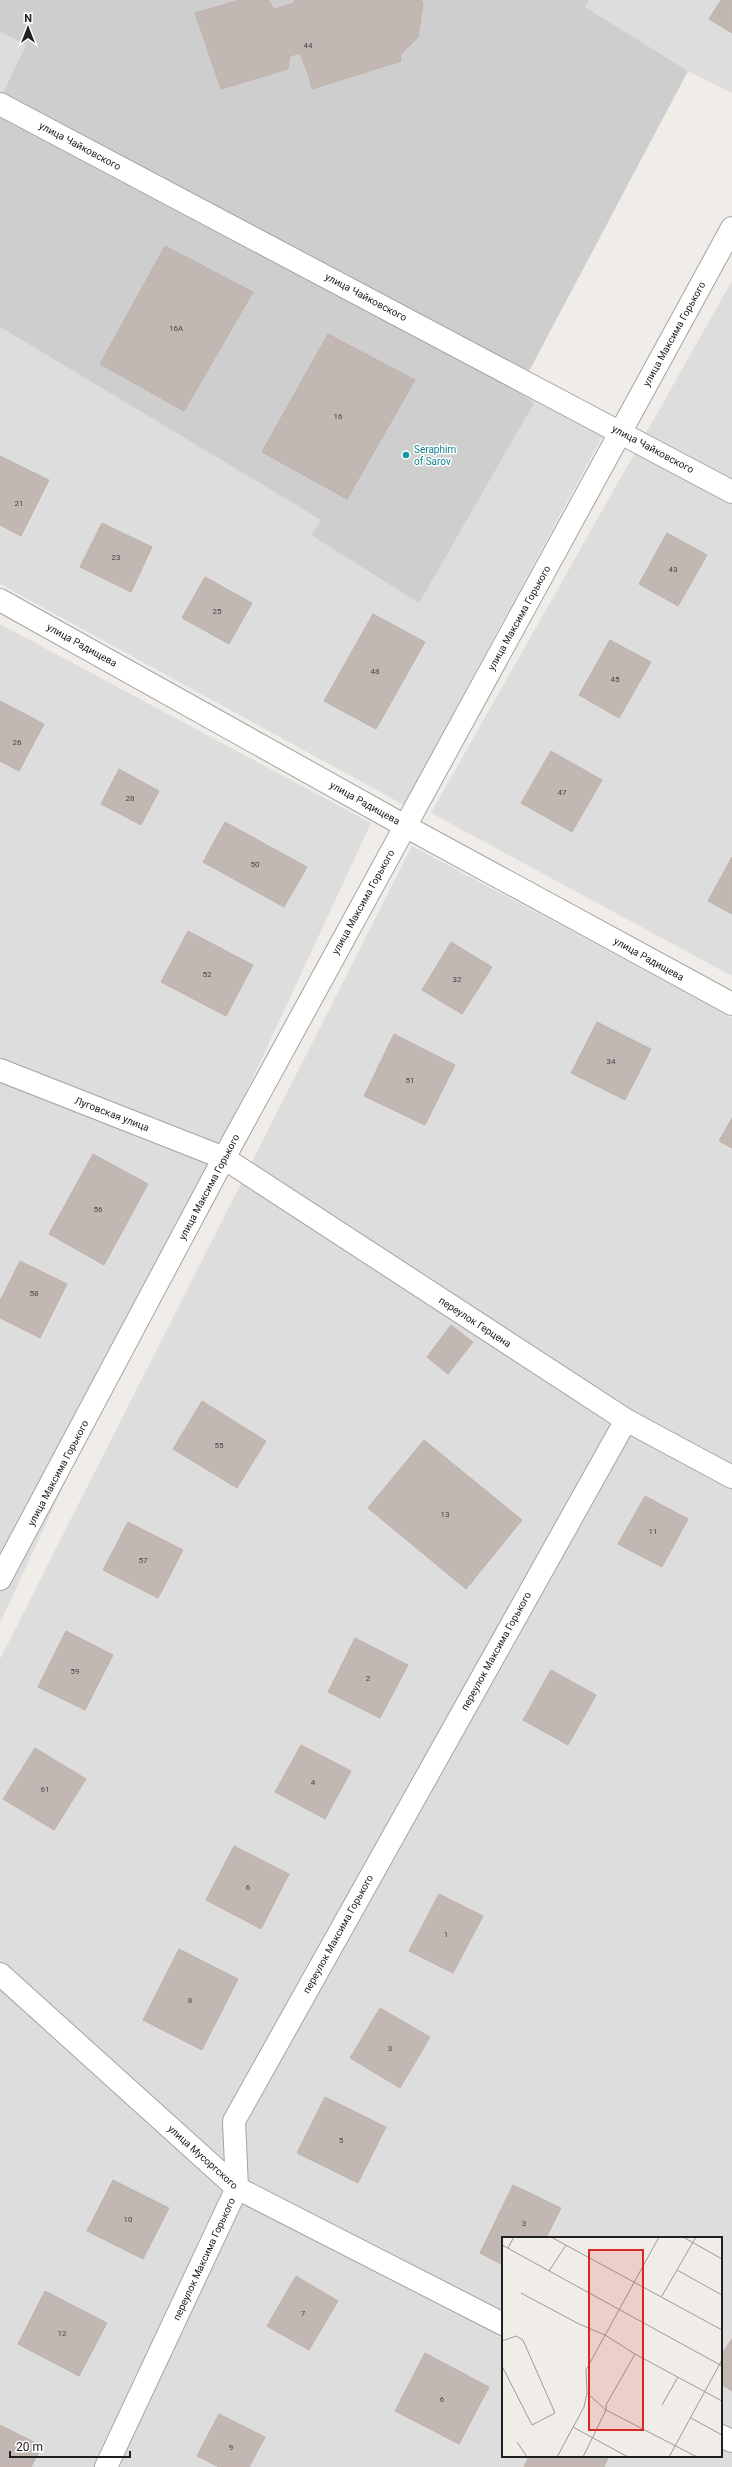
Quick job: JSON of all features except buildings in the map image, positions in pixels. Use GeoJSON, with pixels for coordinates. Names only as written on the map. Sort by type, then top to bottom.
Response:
{"type":"FeatureCollection","features":[{"type":"Feature","properties":{"kind":"street","name":"улица Чайковского"},"geometry":{"type":"LineString","coordinates":[[0,104],[732,492]]}},
{"type":"Feature","properties":{"kind":"street","name":"улица Максима Горького"},"geometry":{"type":"LineString","coordinates":[[0,1579],[224,1158],[732,228]]}},
{"type":"Feature","properties":{"kind":"street","name":"улица Радищева"},"geometry":{"type":"LineString","coordinates":[[0,600],[405,826],[732,1004]]}},
{"type":"Feature","properties":{"kind":"street","name":"Луговская улица"},"geometry":{"type":"LineString","coordinates":[[0,1070],[224,1158]]}},
{"type":"Feature","properties":{"kind":"street","name":"переулок Герцена"},"geometry":{"type":"LineString","coordinates":[[224,1158],[626,1420],[732,1477]]}},
{"type":"Feature","properties":{"kind":"street","name":"переулок Максима Горького"},"geometry":{"type":"LineString","coordinates":[[106,2467],[237,2188],[234,2121],[626,1420]]}},
{"type":"Feature","properties":{"kind":"street","name":"улица Мусоргского"},"geometry":{"type":"LineString","coordinates":[[0,1974],[237,2188],[502,2323]]}},
{"type":"Feature","properties":{"kind":"street"},"geometry":{"type":"LineString","coordinates":[[722,2436],[732,2441]]}},
{"type":"Feature","properties":{"kind":"shaded area"},"geometry":{"type":"Polygon","coordinates":[[[0,0],[589,0],[585,7],[688,71],[518,392],[534,403],[419,603],[311,535],[321,520],[0,327],[0,99],[26,45],[0,32],[0,0]]]}},
{"type":"Feature","properties":{"kind":"shaded area"},"geometry":{"type":"Polygon","coordinates":[[[589,0],[732,0],[732,93],[688,71],[584,7],[589,0]]]}},
{"type":"Feature","properties":{"kind":"shaded area"},"geometry":{"type":"Polygon","coordinates":[[[0,32],[26,45],[0,99],[0,32]]]}},
{"type":"Feature","properties":{"kind":"shaded area"},"geometry":{"type":"Polygon","coordinates":[[[732,281],[732,976],[431,813],[732,281]]]}},
{"type":"Feature","properties":{"kind":"shaded area"},"geometry":{"type":"Polygon","coordinates":[[[0,327],[321,520],[311,535],[534,403],[518,393],[523,384],[609,424],[404,805],[0,584],[0,327]]]}},
{"type":"Feature","properties":{"kind":"shaded area"},"geometry":{"type":"Polygon","coordinates":[[[0,624],[371,823],[0,1623],[0,624]]]}},
{"type":"Feature","properties":{"kind":"shaded area"},"geometry":{"type":"Polygon","coordinates":[[[412,846],[732,1017],[732,2467],[0,2467],[0,1659],[412,846]]]}},
{"type":"Feature","properties":{"kind":"place","name":"Seraphim of Sarov"},"geometry":{"type":"Point","coordinates":[406,455]}}]}
